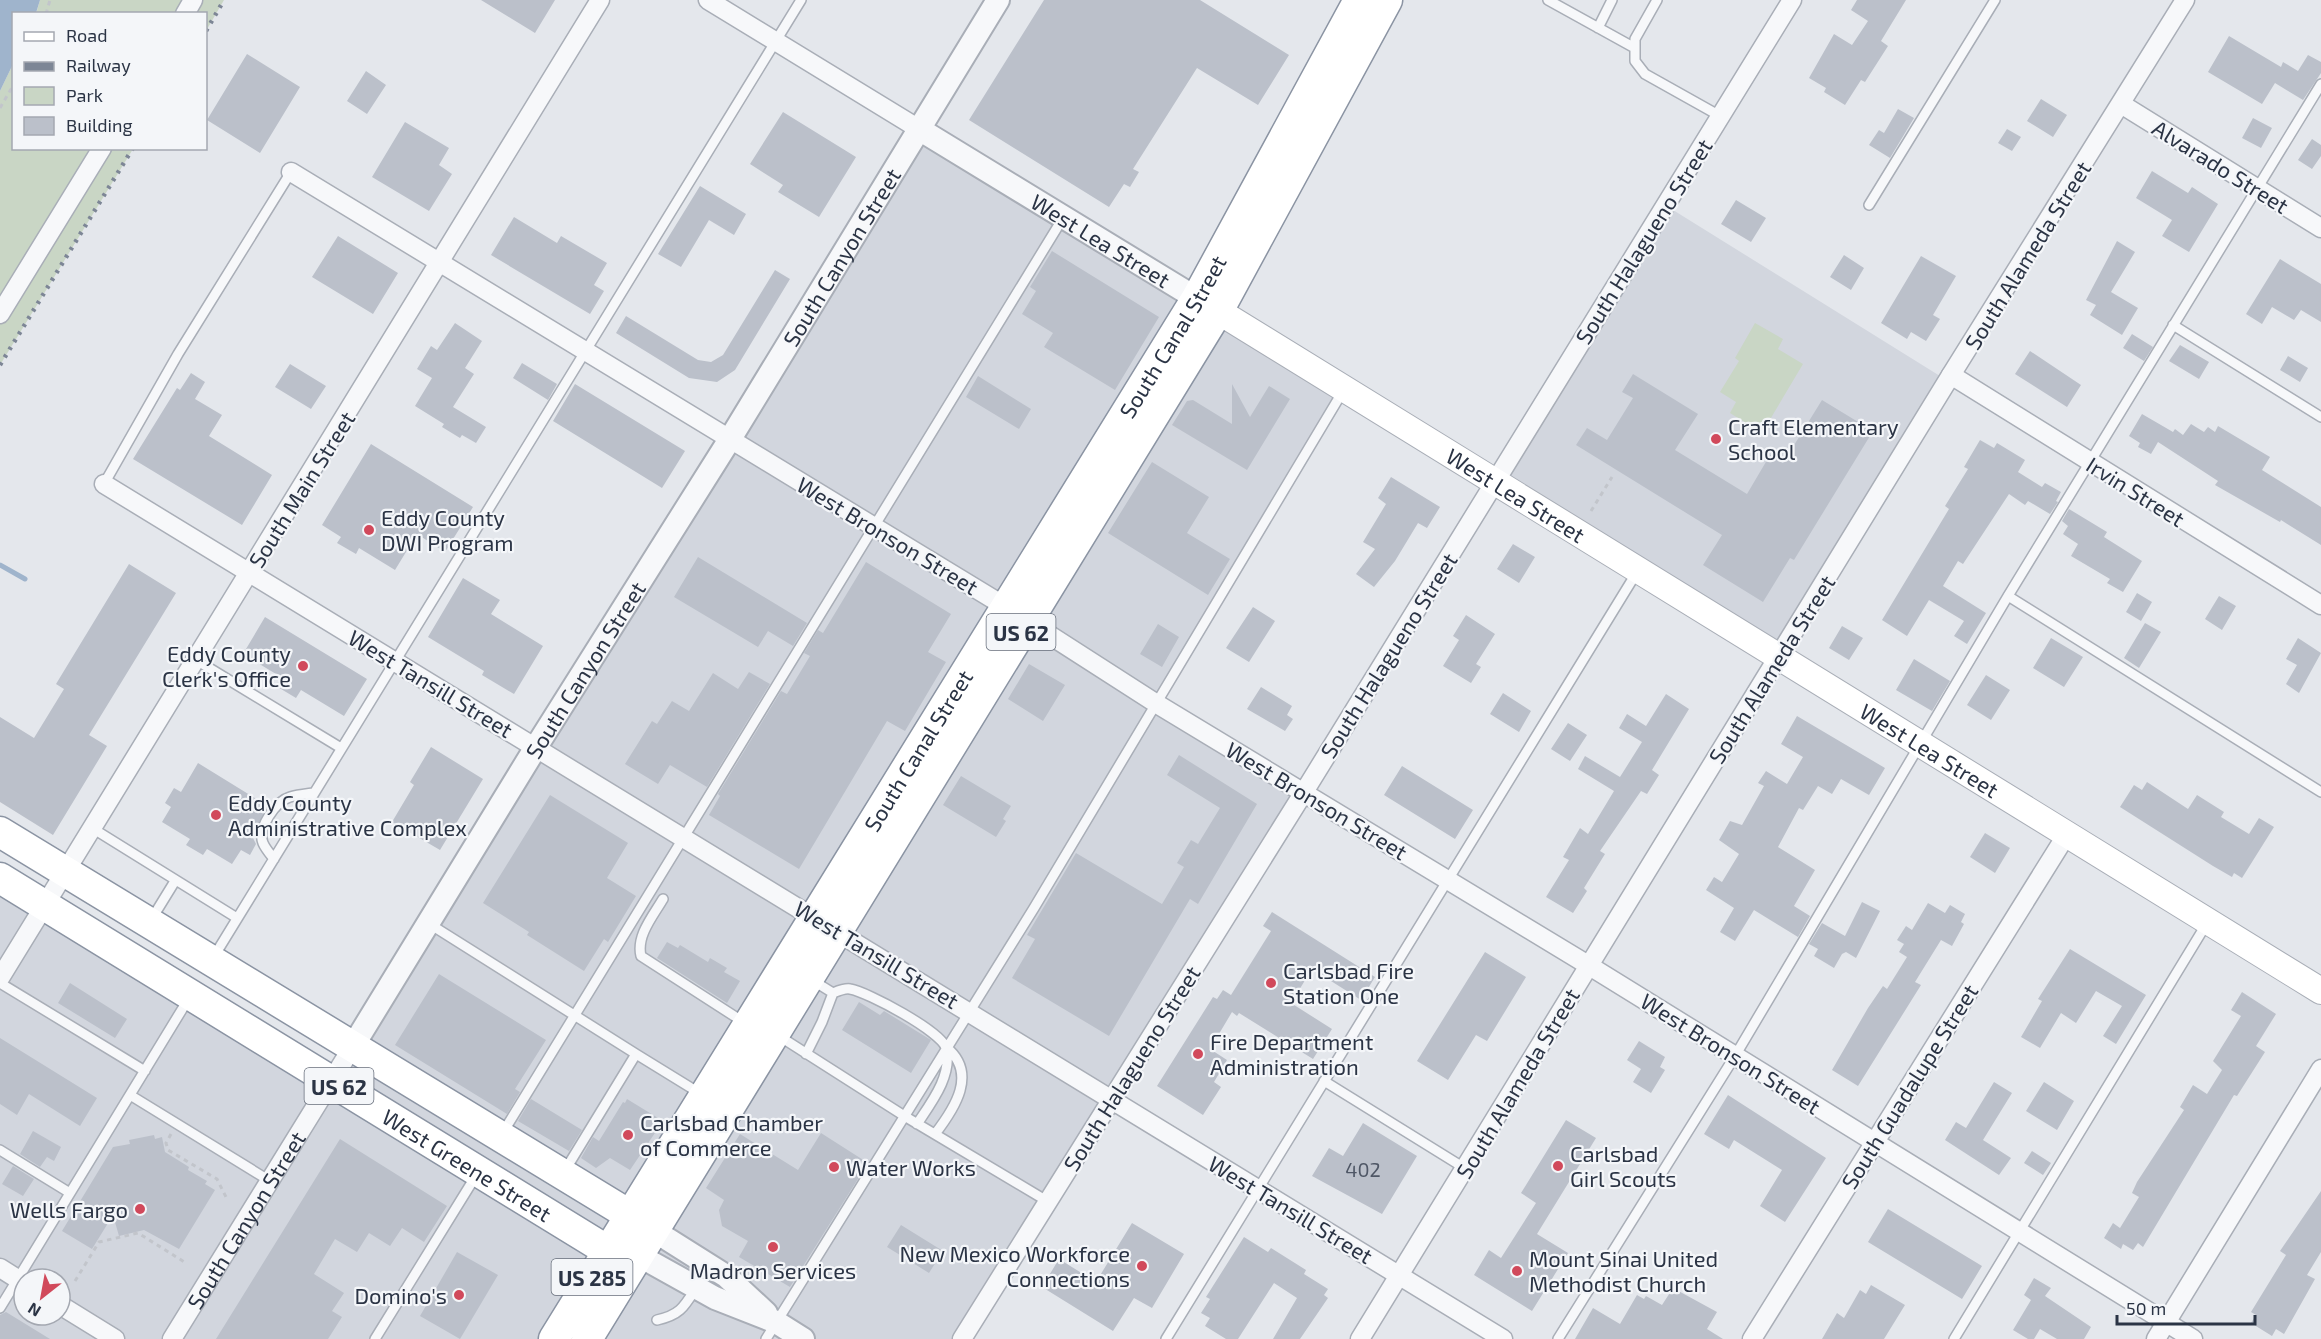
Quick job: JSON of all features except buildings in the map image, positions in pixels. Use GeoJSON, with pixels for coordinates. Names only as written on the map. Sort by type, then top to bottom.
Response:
{"type":"FeatureCollection","features":[{"type":"Feature","properties":{"kind":"highway","name":"South Canal Street"},"geometry":{"type":"LineString","coordinates":[[1207,305],[1359,0]]}},
{"type":"Feature","properties":{"kind":"highway","name":"South Canal Street"},"geometry":{"type":"LineString","coordinates":[[554,1339],[608,1251],[642,1222],[1207,305],[1387,0]]}},
{"type":"Feature","properties":{"kind":"highway","name":"US 62"},"geometry":{"type":"LineString","coordinates":[[0,832],[65,871]]}},
{"type":"Feature","properties":{"kind":"highway","name":"West Greene Street"},"geometry":{"type":"LineString","coordinates":[[65,871],[642,1222]]}},
{"type":"Feature","properties":{"kind":"highway","name":"US 62"},"geometry":{"type":"LineString","coordinates":[[0,878],[45,904]]}},
{"type":"Feature","properties":{"kind":"highway","name":"West Greene Street"},"geometry":{"type":"LineString","coordinates":[[45,904],[608,1251],[638,1255]]}},
{"type":"Feature","properties":{"kind":"highway","name":"South Canal Street"},"geometry":{"type":"LineString","coordinates":[[586,1339],[638,1255],[642,1222],[704,1096],[761,1029],[821,986],[826,923]]}},
{"type":"Feature","properties":{"kind":"main road","name":"West Lea Street"},"geometry":{"type":"LineString","coordinates":[[1207,305],[2321,990]]}},
{"type":"Feature","properties":{"kind":"street","name":"South Main Street"},"geometry":{"type":"LineString","coordinates":[[0,980],[600,0]]}},
{"type":"Feature","properties":{"kind":"street","name":"West Lea Street"},"geometry":{"type":"LineString","coordinates":[[708,0],[1207,305]]}},
{"type":"Feature","properties":{"kind":"street","name":"South Canyon Street"},"geometry":{"type":"LineString","coordinates":[[172,1339],[536,747],[730,439],[998,0]]}},
{"type":"Feature","properties":{"kind":"street","name":"South Alameda Street"},"geometry":{"type":"LineString","coordinates":[[1360,1339],[1951,375],[2185,0]]}},
{"type":"Feature","properties":{"kind":"street","name":"South Halagueno Street"},"geometry":{"type":"LineString","coordinates":[[962,1339],[1304,792],[1720,116],[1784,3]]}},
{"type":"Feature","properties":{"kind":"street","name":"Alvarado Street"},"geometry":{"type":"LineString","coordinates":[[2121,104],[2321,228]]}},
{"type":"Feature","properties":{"kind":"street"},"geometry":{"type":"LineString","coordinates":[[0,314],[101,150]]}},
{"type":"Feature","properties":{"kind":"street","name":"West Bronson Street"},"geometry":{"type":"LineString","coordinates":[[291,172],[1017,614],[1157,704],[1588,965],[2193,1339]]}},
{"type":"Feature","properties":{"kind":"street","name":"Irvin Street"},"geometry":{"type":"LineString","coordinates":[[1951,375],[2321,605]]}},
{"type":"Feature","properties":{"kind":"street","name":"West Tansill Street"},"geometry":{"type":"LineString","coordinates":[[104,484],[970,1011],[1503,1339]]}},
{"type":"Feature","properties":{"kind":"street","name":"South Guadalupe Street"},"geometry":{"type":"LineString","coordinates":[[1752,1339],[2067,834]]}},
{"type":"Feature","properties":{"kind":"street"},"geometry":{"type":"LineString","coordinates":[[2156,1339],[2321,1069]]}},
{"type":"Feature","properties":{"kind":"street","name":"West Greene Street"},"geometry":{"type":"LineString","coordinates":[[642,1222],[726,1276],[771,1331]]}},
{"type":"Feature","properties":{"kind":"street","name":"West Greene Street"},"geometry":{"type":"LineString","coordinates":[[638,1255],[771,1331],[803,1339]]}},
{"type":"Feature","properties":{"kind":"street"},"geometry":{"type":"LineString","coordinates":[[72,1312],[115,1339]]}},
{"type":"Feature","properties":{"kind":"lane"},"geometry":{"type":"LineString","coordinates":[[212,960],[801,0]]}},
{"type":"Feature","properties":{"kind":"lane"},"geometry":{"type":"LineString","coordinates":[[1548,0],[1633,47]]}},
{"type":"Feature","properties":{"kind":"lane"},"geometry":{"type":"LineString","coordinates":[[1598,28],[1612,0]]}},
{"type":"Feature","properties":{"kind":"lane"},"geometry":{"type":"LineString","coordinates":[[1657,0],[1633,47],[1635,61],[1645,74],[1720,116]]}},
{"type":"Feature","properties":{"kind":"lane"},"geometry":{"type":"LineString","coordinates":[[1869,205],[1995,0]]}},
{"type":"Feature","properties":{"kind":"lane"},"geometry":{"type":"LineString","coordinates":[[1558,1339],[1735,1056],[2008,596],[2321,84]]}},
{"type":"Feature","properties":{"kind":"lane"},"geometry":{"type":"LineString","coordinates":[[104,484],[178,354],[291,172]]}},
{"type":"Feature","properties":{"kind":"lane"},"geometry":{"type":"LineString","coordinates":[[500,1137],[682,836],[874,528],[1063,218]]}},
{"type":"Feature","properties":{"kind":"lane"},"geometry":{"type":"LineString","coordinates":[[2173,325],[2321,417]]}},
{"type":"Feature","properties":{"kind":"lane"},"geometry":{"type":"LineString","coordinates":[[771,1331],[906,1117],[946,1047],[1157,704],[1344,389]]}},
{"type":"Feature","properties":{"kind":"lane"},"geometry":{"type":"LineString","coordinates":[[1166,1339],[1638,570]]}},
{"type":"Feature","properties":{"kind":"lane"},"geometry":{"type":"LineString","coordinates":[[2008,596],[2321,792]]}},
{"type":"Feature","properties":{"kind":"lane"},"geometry":{"type":"LineString","coordinates":[[196,660],[341,748]]}},
{"type":"Feature","properties":{"kind":"lane"},"geometry":{"type":"LineString","coordinates":[[274,859],[263,843],[261,834],[268,819],[279,802],[288,797],[313,793]]}},
{"type":"Feature","properties":{"kind":"lane"},"geometry":{"type":"LineString","coordinates":[[92,828],[237,918]]}},
{"type":"Feature","properties":{"kind":"lane"},"geometry":{"type":"LineString","coordinates":[[150,922],[175,880]]}},
{"type":"Feature","properties":{"kind":"lane"},"geometry":{"type":"LineString","coordinates":[[663,899],[645,929],[639,947],[641,956],[650,964],[806,1054],[917,1124],[1047,1201]]}},
{"type":"Feature","properties":{"kind":"lane"},"geometry":{"type":"LineString","coordinates":[[1954,1339],[2018,1230],[2209,920]]}},
{"type":"Feature","properties":{"kind":"lane"},"geometry":{"type":"LineString","coordinates":[[428,923],[704,1096]]}},
{"type":"Feature","properties":{"kind":"lane"},"geometry":{"type":"LineString","coordinates":[[0,980],[145,1071]]}},
{"type":"Feature","properties":{"kind":"lane"},"geometry":{"type":"LineString","coordinates":[[806,1054],[822,1022],[821,986],[848,988],[867,994],[938,1036],[957,1056],[962,1066],[962,1074],[954,1109],[936,1134]]}},
{"type":"Feature","properties":{"kind":"lane"},"geometry":{"type":"LineString","coordinates":[[29,1267],[70,1193],[192,994]]}},
{"type":"Feature","properties":{"kind":"lane"},"geometry":{"type":"LineString","coordinates":[[917,1124],[937,1094],[943,1079],[946,1047]]}},
{"type":"Feature","properties":{"kind":"lane"},"geometry":{"type":"LineString","coordinates":[[563,1174],[636,1054]]}},
{"type":"Feature","properties":{"kind":"lane"},"geometry":{"type":"LineString","coordinates":[[1324,1081],[1466,1168]]}},
{"type":"Feature","properties":{"kind":"lane"},"geometry":{"type":"LineString","coordinates":[[130,1095],[270,1180]]}},
{"type":"Feature","properties":{"kind":"lane"},"geometry":{"type":"LineString","coordinates":[[0,1150],[70,1193]]}},
{"type":"Feature","properties":{"kind":"lane"},"geometry":{"type":"LineString","coordinates":[[375,1339],[478,1172]]}},
{"type":"Feature","properties":{"kind":"lane"},"geometry":{"type":"LineString","coordinates":[[657,1320],[673,1316],[683,1307],[696,1288]]}},
{"type":"Feature","properties":{"kind":"lane"},"geometry":{"type":"LineString","coordinates":[[0,1308],[12,1293]]}},
{"type":"Feature","properties":{"kind":"path"},"geometry":{"type":"LineString","coordinates":[[0,108],[12,87]]}},
{"type":"Feature","properties":{"kind":"path"},"geometry":{"type":"LineString","coordinates":[[1591,511],[1612,477]]}},
{"type":"Feature","properties":{"kind":"path"},"geometry":{"type":"LineString","coordinates":[[164,1130],[171,1134],[166,1143],[168,1150],[217,1179],[226,1197]]}},
{"type":"Feature","properties":{"kind":"path"},"geometry":{"type":"LineString","coordinates":[[75,1281],[99,1242],[138,1233],[186,1263]]}},
{"type":"Feature","properties":{"kind":"shaded area"},"geometry":{"type":"Polygon","coordinates":[[[919,129],[1344,389],[1157,703],[1304,792],[962,1339],[0,1339],[0,878],[331,1081],[919,129]]]}},
{"type":"Feature","properties":{"kind":"shaded area","name":"Craft Elementary School"},"geometry":{"type":"Polygon","coordinates":[[[1665,205],[1948,381],[1779,657],[1494,482],[1665,205]]]}},
{"type":"Feature","properties":{"kind":"green space"},"geometry":{"type":"Polygon","coordinates":[[[40,0],[224,0],[207,29],[207,12],[37,12],[40,0]]]}},
{"type":"Feature","properties":{"kind":"green space"},"geometry":{"type":"Polygon","coordinates":[[[12,66],[12,150],[132,150],[0,365],[0,91],[12,66]]]}},
{"type":"Feature","properties":{"kind":"green space"},"geometry":{"type":"Polygon","coordinates":[[[1755,323],[1783,339],[1778,349],[1803,364],[1762,433],[1730,413],[1736,402],[1720,392],[1739,361],[1735,358],[1755,323]]]}},
{"type":"Feature","properties":{"kind":"water"},"geometry":{"type":"Polygon","coordinates":[[[0,0],[40,0],[36,12],[12,12],[12,66],[0,91],[0,0]]]}},
{"type":"Feature","properties":{"kind":"waterway"},"geometry":{"type":"LineString","coordinates":[[0,565],[25,579]]}},
{"type":"Feature","properties":{"kind":"railway"},"geometry":{"type":"LineString","coordinates":[[207,29],[224,0]]}},
{"type":"Feature","properties":{"kind":"railway"},"geometry":{"type":"LineString","coordinates":[[0,365],[132,150]]}},
{"type":"Feature","properties":{"kind":"place","name":"Craft Elementary School"},"geometry":{"type":"Point","coordinates":[1716,439]}},
{"type":"Feature","properties":{"kind":"place","name":"Eddy County DWI Program"},"geometry":{"type":"Point","coordinates":[369,530]}},
{"type":"Feature","properties":{"kind":"place","name":"Eddy County Clerk's Office"},"geometry":{"type":"Point","coordinates":[303,666]}},
{"type":"Feature","properties":{"kind":"place","name":"Eddy County Administrative Complex"},"geometry":{"type":"Point","coordinates":[216,815]}},
{"type":"Feature","properties":{"kind":"place","name":"Carlsbad Fire Station One"},"geometry":{"type":"Point","coordinates":[1271,983]}},
{"type":"Feature","properties":{"kind":"place","name":"Fire Department Administration"},"geometry":{"type":"Point","coordinates":[1198,1054]}},
{"type":"Feature","properties":{"kind":"place","name":"Carlsbad Chamber of Commerce"},"geometry":{"type":"Point","coordinates":[628,1135]}},
{"type":"Feature","properties":{"kind":"place","name":"Carlsbad Girl Scouts"},"geometry":{"type":"Point","coordinates":[1558,1166]}},
{"type":"Feature","properties":{"kind":"place","name":"Water Works"},"geometry":{"type":"Point","coordinates":[834,1167]}},
{"type":"Feature","properties":{"kind":"place","name":"Wells Fargo"},"geometry":{"type":"Point","coordinates":[140,1209]}},
{"type":"Feature","properties":{"kind":"place","name":"Madron Services"},"geometry":{"type":"Point","coordinates":[773,1247]}},
{"type":"Feature","properties":{"kind":"place","name":"New Mexico Workforce Connections"},"geometry":{"type":"Point","coordinates":[1142,1266]}},
{"type":"Feature","properties":{"kind":"place","name":"Mount Sinai United Methodist Church"},"geometry":{"type":"Point","coordinates":[1517,1271]}},
{"type":"Feature","properties":{"kind":"place","name":"Domino's"},"geometry":{"type":"Point","coordinates":[459,1295]}}]}
